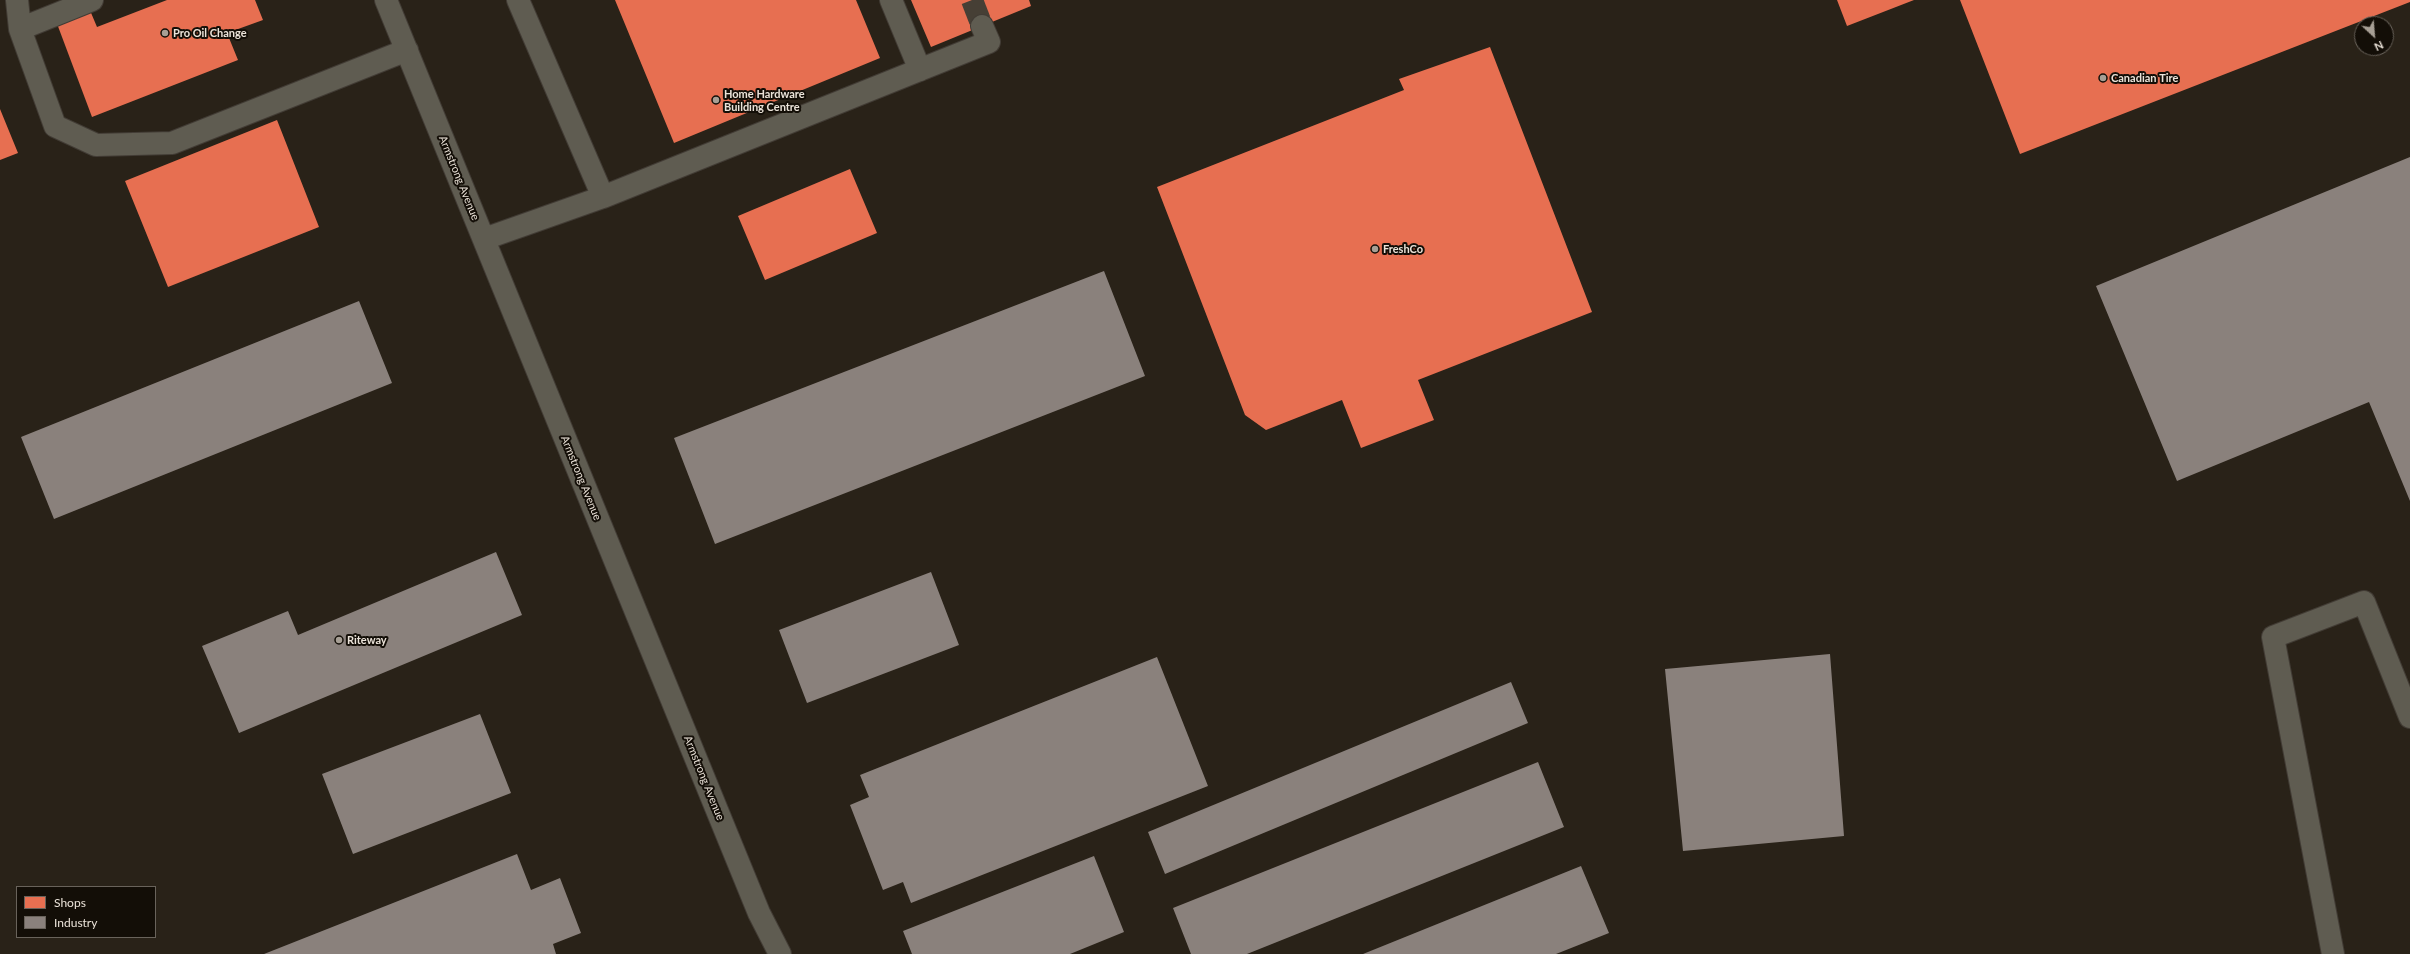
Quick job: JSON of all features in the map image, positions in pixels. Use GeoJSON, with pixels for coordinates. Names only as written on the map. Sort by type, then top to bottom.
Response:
{"type":"FeatureCollection","features":[{"type":"Feature","properties":{"kind":"street"},"geometry":{"type":"LineString","coordinates":[[17,0],[20,29],[55,126],[96,144],[172,143],[407,50]]}},
{"type":"Feature","properties":{"kind":"street"},"geometry":{"type":"LineString","coordinates":[[20,29],[92,0]]}},
{"type":"Feature","properties":{"kind":"street","name":"Armstrong Avenue"},"geometry":{"type":"LineString","coordinates":[[386,0],[759,913],[780,954]]}},
{"type":"Feature","properties":{"kind":"street"},"geometry":{"type":"LineString","coordinates":[[518,0],[603,197]]}},
{"type":"Feature","properties":{"kind":"street"},"geometry":{"type":"LineString","coordinates":[[891,0],[920,70]]}},
{"type":"Feature","properties":{"kind":"street"},"geometry":{"type":"LineString","coordinates":[[484,239],[603,197],[920,70],[986,34]]}},
{"type":"Feature","properties":{"kind":"street"},"geometry":{"type":"LineString","coordinates":[[2333,954],[2273,637],[2364,602],[2410,717]]}},
{"type":"Feature","properties":{"kind":"building: Shops"},"geometry":{"type":"Polygon","coordinates":[[[167,0],[255,0],[263,20],[227,33],[238,60],[92,117],[56,21],[89,8],[97,27],[167,0]]]}},
{"type":"Feature","properties":{"kind":"building: Shops","name":"Home Hardware Building Centre"},"geometry":{"type":"Polygon","coordinates":[[[615,0],[856,0],[880,58],[674,143],[615,0]]]}},
{"type":"Feature","properties":{"kind":"building: Shops"},"geometry":{"type":"Polygon","coordinates":[[[911,0],[1029,0],[1031,6],[931,47],[911,0]]]}},
{"type":"Feature","properties":{"kind":"building: Shops"},"geometry":{"type":"Polygon","coordinates":[[[1837,0],[1914,0],[1847,26],[1837,0]]]}},
{"type":"Feature","properties":{"kind":"building: Shops","name":"Canadian Tire"},"geometry":{"type":"Polygon","coordinates":[[[1960,0],[2410,0],[2410,2],[2374,16],[2354,16],[2354,24],[2020,154],[1960,0]]]}},
{"type":"Feature","properties":{"kind":"building: Shops","name":"FreshCo"},"geometry":{"type":"Polygon","coordinates":[[[1490,47],[1592,312],[1418,380],[1434,420],[1361,448],[1342,400],[1266,430],[1245,415],[1157,187],[1404,90],[1399,79],[1490,47]]]}},
{"type":"Feature","properties":{"kind":"building: Shops"},"geometry":{"type":"Polygon","coordinates":[[[0,109],[18,153],[0,160],[0,109]]]}},
{"type":"Feature","properties":{"kind":"building: Shops"},"geometry":{"type":"Polygon","coordinates":[[[277,120],[319,227],[168,287],[125,181],[277,120]]]}},
{"type":"Feature","properties":{"kind":"building: Shops"},"geometry":{"type":"Polygon","coordinates":[[[850,169],[877,233],[765,280],[738,216],[850,169]]]}},
{"type":"Feature","properties":{"kind":"building: Industry"},"geometry":{"type":"Polygon","coordinates":[[[2410,157],[2410,501],[2369,402],[2177,481],[2096,286],[2410,157]]]}},
{"type":"Feature","properties":{"kind":"building: Industry"},"geometry":{"type":"Polygon","coordinates":[[[1104,271],[1145,376],[715,544],[674,438],[1104,271]]]}},
{"type":"Feature","properties":{"kind":"building: Industry"},"geometry":{"type":"Polygon","coordinates":[[[359,301],[392,383],[54,519],[21,437],[359,301]]]}},
{"type":"Feature","properties":{"kind":"building: Industry","name":"Riteway"},"geometry":{"type":"Polygon","coordinates":[[[496,552],[522,615],[239,733],[202,646],[288,611],[298,635],[496,552]]]}},
{"type":"Feature","properties":{"kind":"building: Industry"},"geometry":{"type":"Polygon","coordinates":[[[931,572],[959,645],[807,703],[779,630],[931,572]]]}},
{"type":"Feature","properties":{"kind":"building: Industry"},"geometry":{"type":"Polygon","coordinates":[[[1830,654],[1844,836],[1683,851],[1665,669],[1830,654]]]}},
{"type":"Feature","properties":{"kind":"building: Industry"},"geometry":{"type":"Polygon","coordinates":[[[1157,657],[1208,786],[911,903],[903,882],[883,890],[850,805],[869,797],[860,775],[1157,657]]]}},
{"type":"Feature","properties":{"kind":"building: Industry"},"geometry":{"type":"Polygon","coordinates":[[[1511,682],[1528,723],[1165,874],[1148,832],[1511,682]]]}},
{"type":"Feature","properties":{"kind":"building: Industry"},"geometry":{"type":"Polygon","coordinates":[[[480,714],[511,793],[353,854],[322,774],[480,714]]]}},
{"type":"Feature","properties":{"kind":"building: Industry"},"geometry":{"type":"Polygon","coordinates":[[[1538,762],[1564,827],[1247,954],[1191,954],[1173,908],[1538,762]]]}},
{"type":"Feature","properties":{"kind":"building: Industry"},"geometry":{"type":"Polygon","coordinates":[[[517,854],[531,890],[560,878],[581,933],[553,944],[556,954],[264,954],[517,854]]]}},
{"type":"Feature","properties":{"kind":"building: Industry"},"geometry":{"type":"Polygon","coordinates":[[[1094,856],[1124,932],[1070,954],[912,954],[903,931],[1094,856]]]}},
{"type":"Feature","properties":{"kind":"building: Industry"},"geometry":{"type":"Polygon","coordinates":[[[1581,866],[1609,933],[1556,954],[1363,954],[1581,866]]]}},
{"type":"Feature","properties":{"kind":"tunnel"},"geometry":{"type":"LineString","coordinates":[[972,0],[982,26]]}},
{"type":"Feature","properties":{"kind":"place","name":"Pro Oil Change"},"geometry":{"type":"Point","coordinates":[165,33]}},
{"type":"Feature","properties":{"kind":"place","name":"Canadian Tire"},"geometry":{"type":"Point","coordinates":[2103,78]}},
{"type":"Feature","properties":{"kind":"place","name":"Home Hardware Building Centre"},"geometry":{"type":"Point","coordinates":[716,100]}},
{"type":"Feature","properties":{"kind":"place","name":"FreshCo"},"geometry":{"type":"Point","coordinates":[1375,249]}},
{"type":"Feature","properties":{"kind":"place","name":"Riteway"},"geometry":{"type":"Point","coordinates":[339,640]}}]}
